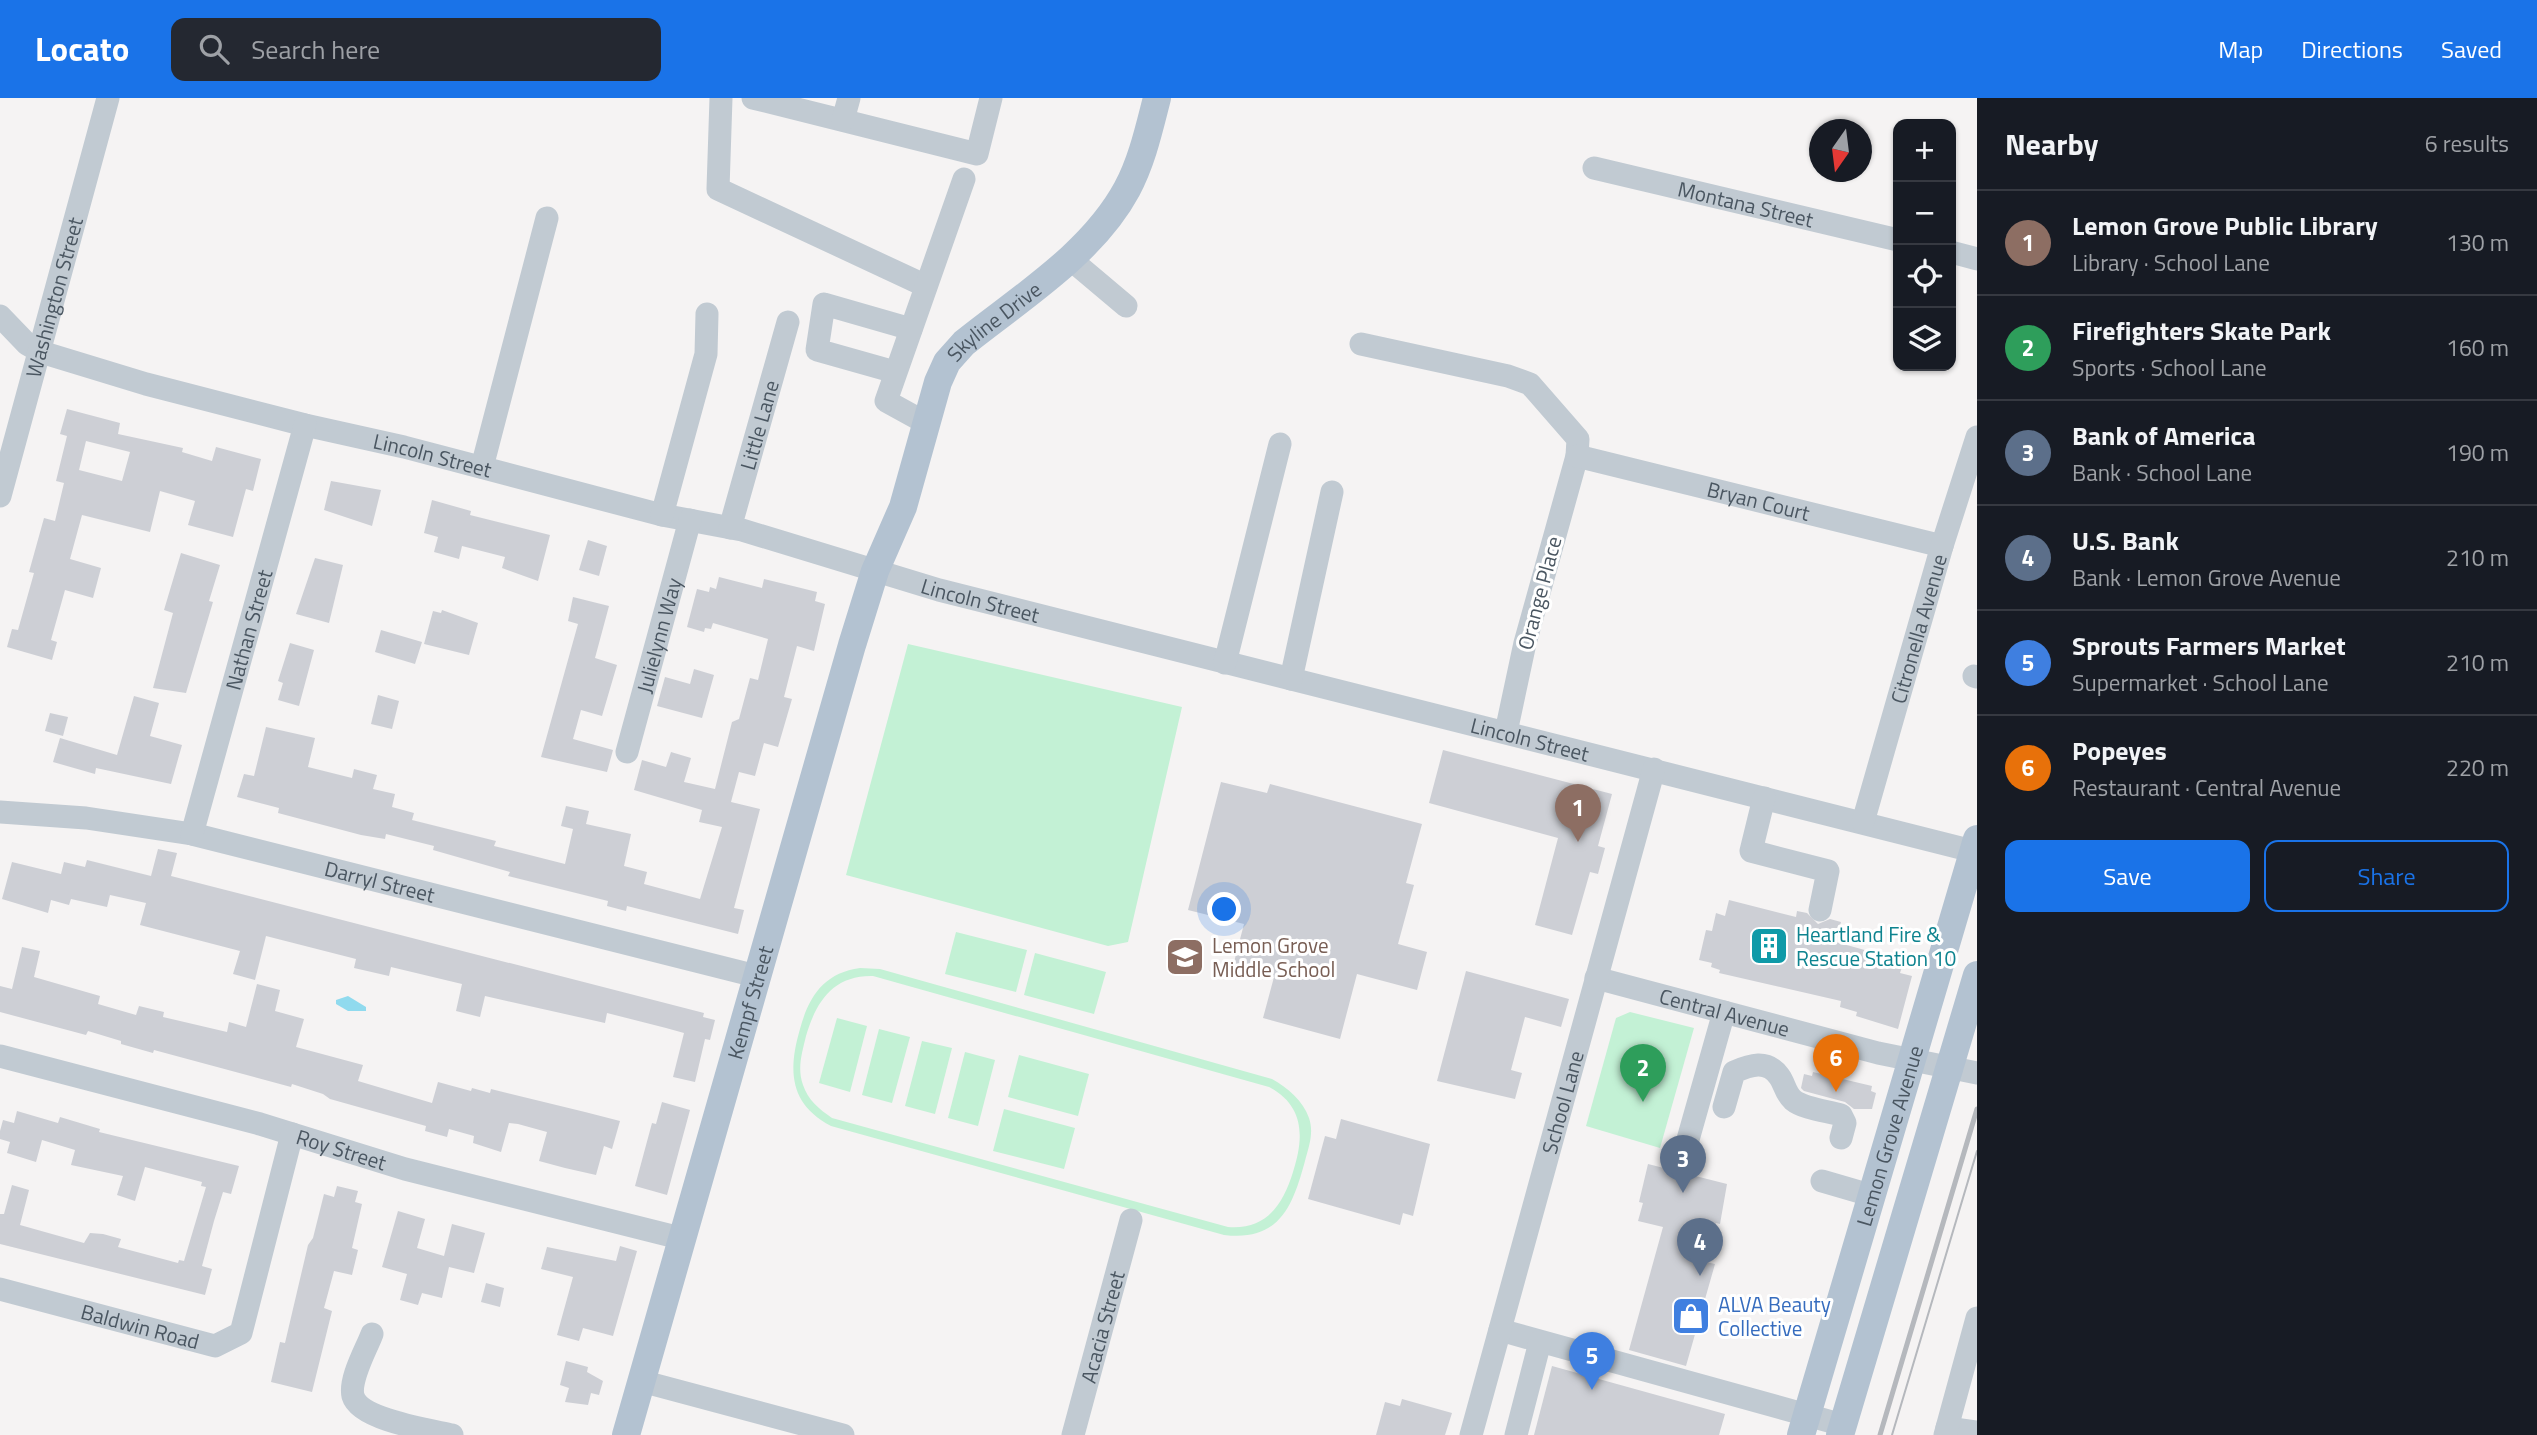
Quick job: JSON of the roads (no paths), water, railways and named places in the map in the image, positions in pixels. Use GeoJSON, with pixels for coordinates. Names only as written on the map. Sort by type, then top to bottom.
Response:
{"type":"FeatureCollection","features":[{"type":"Feature","properties":{"kind":"main road","name":"Skyline Drive"},"geometry":{"type":"LineString","coordinates":[[875,571],[903,507],[926,423],[947,362],[964,343],[1094,237],[1126,191],[1139,163],[1157,98]]}},
{"type":"Feature","properties":{"kind":"main road","name":"Kempf Street"},"geometry":{"type":"LineString","coordinates":[[626,1435],[684,1240],[756,976],[875,571]]}},
{"type":"Feature","properties":{"kind":"main road","name":"Lemon Grove Avenue"},"geometry":{"type":"LineString","coordinates":[[1804,1425],[1870,1195],[1976,847]]}},
{"type":"Feature","properties":{"kind":"main road","name":"Lemon Grove Avenue"},"geometry":{"type":"LineString","coordinates":[[1842,1430],[1964,1070],[1977,975]]}},
{"type":"Feature","properties":{"kind":"street"},"geometry":{"type":"LineString","coordinates":[[721,98],[718,188],[926,286]]}},
{"type":"Feature","properties":{"kind":"street"},"geometry":{"type":"LineString","coordinates":[[753,98],[846,109],[976,153],[991,98]]}},
{"type":"Feature","properties":{"kind":"street","name":"Washington Street"},"geometry":{"type":"LineString","coordinates":[[0,496],[41,352],[103,99]]}},
{"type":"Feature","properties":{"kind":"street","name":"Montana Street"},"geometry":{"type":"LineString","coordinates":[[1594,168],[1893,239]]}},
{"type":"Feature","properties":{"kind":"street"},"geometry":{"type":"LineString","coordinates":[[926,423],[886,401],[964,178]]}},
{"type":"Feature","properties":{"kind":"street"},"geometry":{"type":"LineString","coordinates":[[482,467],[547,218]]}},
{"type":"Feature","properties":{"kind":"street"},"geometry":{"type":"LineString","coordinates":[[1956,253],[1977,259]]}},
{"type":"Feature","properties":{"kind":"street"},"geometry":{"type":"LineString","coordinates":[[1069,258],[1126,306]]}},
{"type":"Feature","properties":{"kind":"street"},"geometry":{"type":"LineString","coordinates":[[895,372],[817,350],[824,304],[911,329]]}},
{"type":"Feature","properties":{"kind":"street"},"geometry":{"type":"LineString","coordinates":[[662,516],[706,354],[707,314]]}},
{"type":"Feature","properties":{"kind":"street","name":"Lincoln Street"},"geometry":{"type":"LineString","coordinates":[[0,316],[27,344],[41,352],[134,381],[482,467],[662,516],[730,528],[820,552],[875,571],[1225,663],[1764,798],[1976,847]]}},
{"type":"Feature","properties":{"kind":"street","name":"Little Lane"},"geometry":{"type":"LineString","coordinates":[[730,528],[788,322]]}},
{"type":"Feature","properties":{"kind":"street"},"geometry":{"type":"LineString","coordinates":[[1361,344],[1508,376],[1530,384],[1578,439],[1577,456]]}},
{"type":"Feature","properties":{"kind":"street","name":"Nathan Street"},"geometry":{"type":"LineString","coordinates":[[192,834],[305,425]]}},
{"type":"Feature","properties":{"kind":"street","name":"Citronella Avenue"},"geometry":{"type":"LineString","coordinates":[[1863,822],[1942,546],[1977,437]]}},
{"type":"Feature","properties":{"kind":"street"},"geometry":{"type":"LineString","coordinates":[[1225,663],[1280,444]]}},
{"type":"Feature","properties":{"kind":"street","name":"Bryan Court"},"geometry":{"type":"LineString","coordinates":[[1577,456],[1942,546]]}},
{"type":"Feature","properties":{"kind":"street","name":"Orange Place"},"geometry":{"type":"LineString","coordinates":[[1506,732],[1525,643],[1577,456]]}},
{"type":"Feature","properties":{"kind":"street"},"geometry":{"type":"LineString","coordinates":[[1291,679],[1332,492]]}},
{"type":"Feature","properties":{"kind":"street","name":"Julielynn Way"},"geometry":{"type":"LineString","coordinates":[[628,752],[690,520]]}},
{"type":"Feature","properties":{"kind":"street","name":"School Lane"},"geometry":{"type":"LineString","coordinates":[[1471,1435],[1654,769]]}},
{"type":"Feature","properties":{"kind":"street"},"geometry":{"type":"LineString","coordinates":[[1764,798],[1751,851],[1828,871],[1820,910]]}},
{"type":"Feature","properties":{"kind":"street","name":"Darryl Street"},"geometry":{"type":"LineString","coordinates":[[0,812],[86,818],[192,834],[756,976]]}},
{"type":"Feature","properties":{"kind":"street","name":"Central Avenue"},"geometry":{"type":"LineString","coordinates":[[1596,978],[1911,1059],[1964,1070]]}},
{"type":"Feature","properties":{"kind":"street"},"geometry":{"type":"LineString","coordinates":[[1687,1143],[1724,1012]]}},
{"type":"Feature","properties":{"kind":"street","name":"Roy Street"},"geometry":{"type":"LineString","coordinates":[[0,1056],[292,1134],[405,1169],[684,1240]]}},
{"type":"Feature","properties":{"kind":"street"},"geometry":{"type":"LineString","coordinates":[[1724,1107],[1734,1072],[1753,1063],[1762,1065],[1779,1075],[1785,1091],[1795,1102],[1841,1115],[1844,1123],[1841,1138]]}},
{"type":"Feature","properties":{"kind":"street","name":"Baldwin Road"},"geometry":{"type":"LineString","coordinates":[[0,1289],[215,1346],[241,1333],[292,1134]]}},
{"type":"Feature","properties":{"kind":"street"},"geometry":{"type":"LineString","coordinates":[[1822,1181],[1870,1195]]}},
{"type":"Feature","properties":{"kind":"street","name":"Acacia Street"},"geometry":{"type":"LineString","coordinates":[[1073,1435],[1131,1220]]}},
{"type":"Feature","properties":{"kind":"street"},"geometry":{"type":"LineString","coordinates":[[1977,1318],[1946,1432],[1977,1432]]}},
{"type":"Feature","properties":{"kind":"street"},"geometry":{"type":"LineString","coordinates":[[1500,1330],[1804,1425],[1842,1430]]}},
{"type":"Feature","properties":{"kind":"street"},"geometry":{"type":"LineString","coordinates":[[372,1334],[354,1383],[353,1395],[358,1405],[384,1419],[452,1435]]}},
{"type":"Feature","properties":{"kind":"street"},"geometry":{"type":"LineString","coordinates":[[1516,1435],[1540,1342]]}},
{"type":"Feature","properties":{"kind":"street"},"geometry":{"type":"LineString","coordinates":[[641,1381],[843,1435]]}},
{"type":"Feature","properties":{"kind":"water"},"geometry":{"type":"Polygon","coordinates":[[[348,996],[366,1007],[366,1011],[348,1011],[336,1004],[336,1000],[348,996]]]}},
{"type":"Feature","properties":{"kind":"tram line"},"geometry":{"type":"LineString","coordinates":[[1892,1435],[1977,1151]]}},
{"type":"Feature","properties":{"kind":"railway"},"geometry":{"type":"LineString","coordinates":[[1880,1435],[1977,1109]]}},
{"type":"Feature","properties":{"kind":"place","name":"Lemon Grove Public Library"},"geometry":{"type":"Point","coordinates":[1578,842]}},
{"type":"Feature","properties":{"kind":"place","name":"Heartland Fire & Rescue Station 10"},"geometry":{"type":"Point","coordinates":[1769,946]}},
{"type":"Feature","properties":{"kind":"place","name":"Lemon Grove Middle School"},"geometry":{"type":"Point","coordinates":[1185,957]}},
{"type":"Feature","properties":{"kind":"place","name":"Popeyes"},"geometry":{"type":"Point","coordinates":[1836,1092]}},
{"type":"Feature","properties":{"kind":"place","name":"Firefighters Skate Park"},"geometry":{"type":"Point","coordinates":[1643,1102]}},
{"type":"Feature","properties":{"kind":"place","name":"Bank of America"},"geometry":{"type":"Point","coordinates":[1683,1193]}},
{"type":"Feature","properties":{"kind":"place","name":"U.S. Bank"},"geometry":{"type":"Point","coordinates":[1700,1276]}},
{"type":"Feature","properties":{"kind":"place","name":"ALVA Beauty Collective"},"geometry":{"type":"Point","coordinates":[1691,1316]}},
{"type":"Feature","properties":{"kind":"place","name":"Sprouts Farmers Market"},"geometry":{"type":"Point","coordinates":[1592,1390]}}]}
